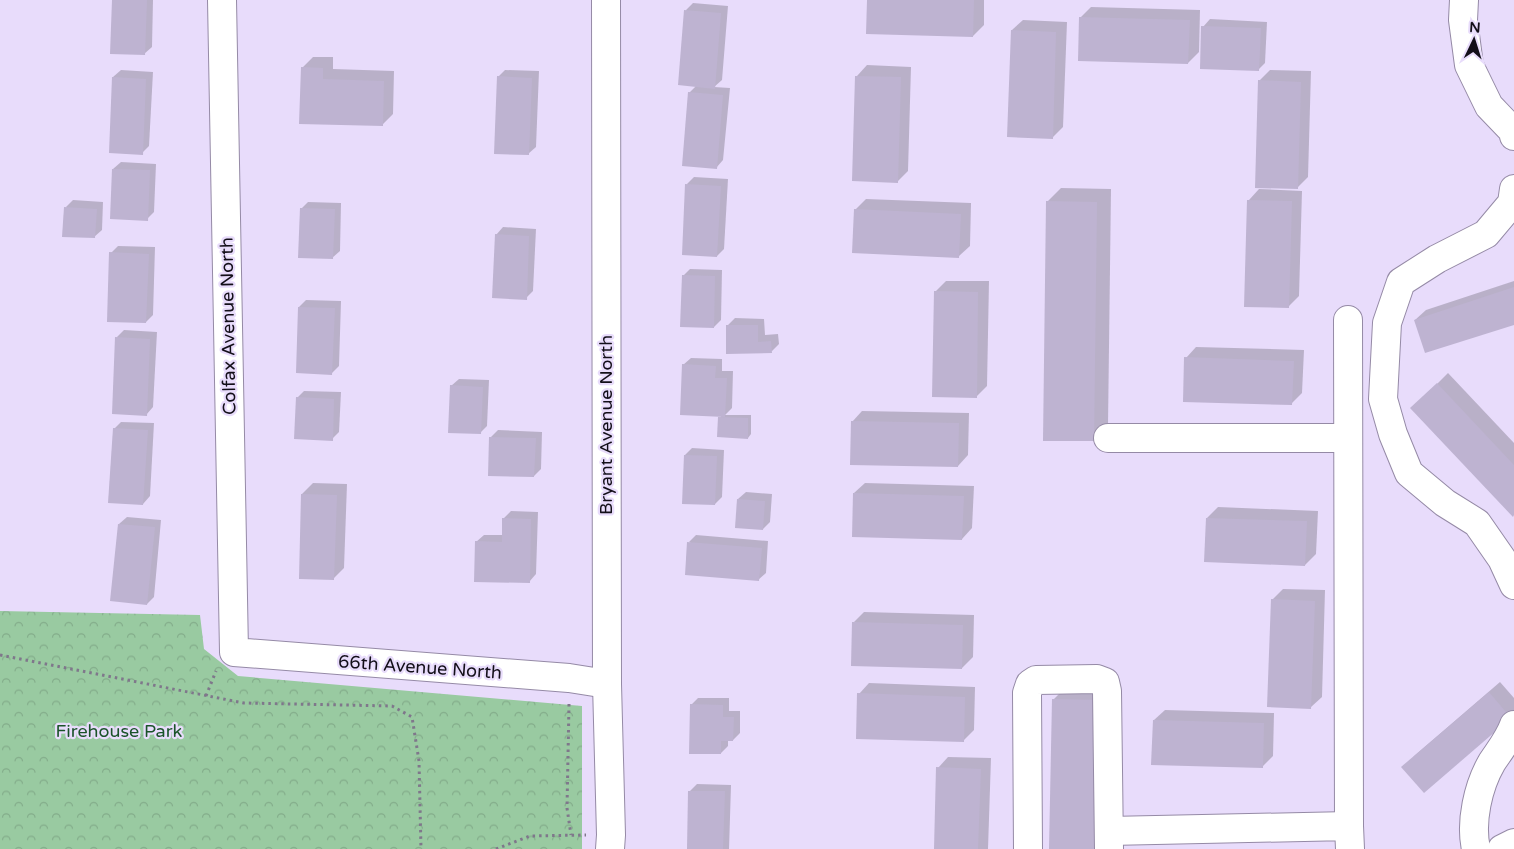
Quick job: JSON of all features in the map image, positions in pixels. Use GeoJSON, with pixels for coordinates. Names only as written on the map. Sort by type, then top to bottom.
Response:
{"type":"FeatureCollection","features":[{"type":"Feature","properties":{"kind":"street","name":"Colfax Avenue North"},"geometry":{"type":"LineString","coordinates":[[222,0],[234,652]]}},
{"type":"Feature","properties":{"kind":"street","name":"Bryant Avenue North"},"geometry":{"type":"LineString","coordinates":[[606,0],[607,684],[610,842]]}},
{"type":"Feature","properties":{"kind":"street"},"geometry":{"type":"LineString","coordinates":[[1464,0],[1463,20],[1469,65],[1490,106],[1512,131],[1514,136]]}},
{"type":"Feature","properties":{"kind":"street"},"geometry":{"type":"LineString","coordinates":[[1514,190],[1512,203],[1486,234],[1437,259],[1401,282],[1387,323],[1384,399],[1393,434],[1409,473],[1445,503],[1477,523],[1502,559],[1514,585]]}},
{"type":"Feature","properties":{"kind":"street"},"geometry":{"type":"LineString","coordinates":[[1028,849],[1027,693],[1030,684],[1036,680],[1097,679],[1105,682],[1107,691],[1109,840],[1350,837],[1348,320]]}},
{"type":"Feature","properties":{"kind":"street"},"geometry":{"type":"LineString","coordinates":[[1108,438],[1348,438]]}},
{"type":"Feature","properties":{"kind":"street","name":"66th Avenue North"},"geometry":{"type":"LineString","coordinates":[[234,652],[569,678],[607,684]]}},
{"type":"Feature","properties":{"kind":"street"},"geometry":{"type":"LineString","coordinates":[[1476,849],[1474,839],[1476,799],[1490,764],[1514,725]]}},
{"type":"Feature","properties":{"kind":"street"},"geometry":{"type":"LineString","coordinates":[[1502,849],[1514,843]]}},
{"type":"Feature","properties":{"kind":"path"},"geometry":{"type":"LineString","coordinates":[[0,654],[244,702],[392,706],[412,717],[419,761],[421,849]]}},
{"type":"Feature","properties":{"kind":"path"},"geometry":{"type":"LineString","coordinates":[[569,678],[567,808],[571,835]]}},
{"type":"Feature","properties":{"kind":"path"},"geometry":{"type":"LineString","coordinates":[[496,849],[530,836],[571,835],[610,842]]}},
{"type":"Feature","properties":{"kind":"green space","name":"Firehouse Park"},"geometry":{"type":"Polygon","coordinates":[[[0,611],[200,615],[204,649],[238,676],[582,706],[582,849],[0,849],[0,611]]]}},
{"type":"Feature","properties":{"kind":"building"},"geometry":{"type":"Polygon","coordinates":[[[112,0],[147,0],[145,55],[110,54],[112,0]]]}},
{"type":"Feature","properties":{"kind":"building"},"geometry":{"type":"Polygon","coordinates":[[[867,0],[974,0],[973,37],[866,34],[867,0]]]}},
{"type":"Feature","properties":{"kind":"building"},"geometry":{"type":"Polygon","coordinates":[[[684,10],[721,13],[715,89],[678,85],[684,10]]]}},
{"type":"Feature","properties":{"kind":"building"},"geometry":{"type":"Polygon","coordinates":[[[1079,17],[1190,20],[1188,64],[1078,61],[1079,17]]]}},
{"type":"Feature","properties":{"kind":"building"},"geometry":{"type":"Polygon","coordinates":[[[1201,26],[1261,28],[1259,71],[1200,69],[1201,26]]]}},
{"type":"Feature","properties":{"kind":"building"},"geometry":{"type":"Polygon","coordinates":[[[1011,30],[1056,32],[1053,139],[1007,137],[1011,30]]]}},
{"type":"Feature","properties":{"kind":"building"},"geometry":{"type":"Polygon","coordinates":[[[301,67],[323,68],[323,79],[384,81],[383,126],[299,124],[301,67]]]}},
{"type":"Feature","properties":{"kind":"building"},"geometry":{"type":"Polygon","coordinates":[[[497,76],[532,78],[529,155],[494,154],[497,76]]]}},
{"type":"Feature","properties":{"kind":"building"},"geometry":{"type":"Polygon","coordinates":[[[855,76],[901,77],[898,183],[852,181],[855,76]]]}},
{"type":"Feature","properties":{"kind":"building"},"geometry":{"type":"Polygon","coordinates":[[[112,77],[146,79],[143,155],[109,153],[112,77]]]}},
{"type":"Feature","properties":{"kind":"building"},"geometry":{"type":"Polygon","coordinates":[[[1258,80],[1301,82],[1298,189],[1255,188],[1258,80]]]}},
{"type":"Feature","properties":{"kind":"building"},"geometry":{"type":"Polygon","coordinates":[[[688,92],[723,95],[717,169],[682,166],[688,92]]]}},
{"type":"Feature","properties":{"kind":"building"},"geometry":{"type":"Polygon","coordinates":[[[112,169],[150,170],[148,221],[110,219],[112,169]]]}},
{"type":"Feature","properties":{"kind":"building"},"geometry":{"type":"Polygon","coordinates":[[[685,184],[721,186],[717,257],[682,255],[685,184]]]}},
{"type":"Feature","properties":{"kind":"building"},"geometry":{"type":"Polygon","coordinates":[[[1247,200],[1292,201],[1289,308],[1244,307],[1247,200]]]}},
{"type":"Feature","properties":{"kind":"building"},"geometry":{"type":"Polygon","coordinates":[[[1046,201],[1097,202],[1094,441],[1043,441],[1046,201]]]}},
{"type":"Feature","properties":{"kind":"building"},"geometry":{"type":"Polygon","coordinates":[[[64,207],[97,209],[95,238],[62,237],[64,207]]]}},
{"type":"Feature","properties":{"kind":"building"},"geometry":{"type":"Polygon","coordinates":[[[300,208],[335,209],[333,259],[298,258],[300,208]]]}},
{"type":"Feature","properties":{"kind":"building"},"geometry":{"type":"Polygon","coordinates":[[[854,209],[961,214],[959,258],[852,253],[854,209]]]}},
{"type":"Feature","properties":{"kind":"building"},"geometry":{"type":"Polygon","coordinates":[[[495,234],[529,236],[527,300],[492,298],[495,234]]]}},
{"type":"Feature","properties":{"kind":"building"},"geometry":{"type":"Polygon","coordinates":[[[109,252],[149,254],[146,323],[107,322],[109,252]]]}},
{"type":"Feature","properties":{"kind":"building"},"geometry":{"type":"Polygon","coordinates":[[[682,275],[715,276],[714,328],[680,327],[682,275]]]}},
{"type":"Feature","properties":{"kind":"building"},"geometry":{"type":"Polygon","coordinates":[[[1514,287],[1514,325],[1425,353],[1414,320],[1514,287]]]}},
{"type":"Feature","properties":{"kind":"building"},"geometry":{"type":"Polygon","coordinates":[[[934,291],[978,292],[977,398],[932,397],[934,291]]]}},
{"type":"Feature","properties":{"kind":"building"},"geometry":{"type":"Polygon","coordinates":[[[298,307],[335,308],[332,375],[296,373],[298,307]]]}},
{"type":"Feature","properties":{"kind":"building"},"geometry":{"type":"Polygon","coordinates":[[[726,325],[758,325],[758,342],[771,341],[772,353],[726,354],[726,325]]]}},
{"type":"Feature","properties":{"kind":"building"},"geometry":{"type":"Polygon","coordinates":[[[115,337],[150,339],[147,416],[112,414],[115,337]]]}},
{"type":"Feature","properties":{"kind":"building"},"geometry":{"type":"Polygon","coordinates":[[[1184,357],[1294,361],[1292,405],[1183,402],[1184,357]]]}},
{"type":"Feature","properties":{"kind":"building"},"geometry":{"type":"Polygon","coordinates":[[[682,364],[716,366],[715,378],[727,378],[725,417],[680,415],[682,364]]]}},
{"type":"Feature","properties":{"kind":"building"},"geometry":{"type":"Polygon","coordinates":[[[1437,383],[1514,465],[1513,517],[1410,408],[1437,383]]]}},
{"type":"Feature","properties":{"kind":"building"},"geometry":{"type":"Polygon","coordinates":[[[450,385],[483,387],[481,434],[448,433],[450,385]]]}},
{"type":"Feature","properties":{"kind":"building"},"geometry":{"type":"Polygon","coordinates":[[[296,397],[334,399],[333,441],[294,439],[296,397]]]}},
{"type":"Feature","properties":{"kind":"building"},"geometry":{"type":"Polygon","coordinates":[[[718,417],[748,418],[748,439],[717,437],[718,417]]]}},
{"type":"Feature","properties":{"kind":"building"},"geometry":{"type":"Polygon","coordinates":[[[851,421],[959,423],[958,467],[850,465],[851,421]]]}},
{"type":"Feature","properties":{"kind":"building"},"geometry":{"type":"Polygon","coordinates":[[[113,428],[148,430],[143,505],[108,503],[113,428]]]}},
{"type":"Feature","properties":{"kind":"building"},"geometry":{"type":"Polygon","coordinates":[[[489,437],[536,438],[534,477],[488,476],[489,437]]]}},
{"type":"Feature","properties":{"kind":"building"},"geometry":{"type":"Polygon","coordinates":[[[684,455],[717,456],[715,505],[682,504],[684,455]]]}},
{"type":"Feature","properties":{"kind":"building"},"geometry":{"type":"Polygon","coordinates":[[[853,493],[964,496],[962,540],[852,537],[853,493]]]}},
{"type":"Feature","properties":{"kind":"building"},"geometry":{"type":"Polygon","coordinates":[[[301,494],[337,495],[334,580],[299,579],[301,494]]]}},
{"type":"Feature","properties":{"kind":"building"},"geometry":{"type":"Polygon","coordinates":[[[737,499],[765,501],[763,530],[735,528],[737,499]]]}},
{"type":"Feature","properties":{"kind":"building"},"geometry":{"type":"Polygon","coordinates":[[[502,518],[531,519],[530,583],[474,582],[475,541],[502,542],[502,518]]]}},
{"type":"Feature","properties":{"kind":"building"},"geometry":{"type":"Polygon","coordinates":[[[1206,518],[1307,521],[1305,566],[1204,562],[1206,518]]]}},
{"type":"Feature","properties":{"kind":"building"},"geometry":{"type":"Polygon","coordinates":[[[118,524],[155,527],[147,605],[110,601],[118,524]]]}},
{"type":"Feature","properties":{"kind":"building"},"geometry":{"type":"Polygon","coordinates":[[[687,542],[762,548],[759,581],[685,575],[687,542]]]}},
{"type":"Feature","properties":{"kind":"building"},"geometry":{"type":"Polygon","coordinates":[[[1271,599],[1315,601],[1311,709],[1267,707],[1271,599]]]}},
{"type":"Feature","properties":{"kind":"building"},"geometry":{"type":"Polygon","coordinates":[[[852,622],[963,625],[962,669],[851,666],[852,622]]]}},
{"type":"Feature","properties":{"kind":"building"},"geometry":{"type":"Polygon","coordinates":[[[1489,692],[1511,718],[1424,793],[1401,767],[1489,692]]]}},
{"type":"Feature","properties":{"kind":"building"},"geometry":{"type":"Polygon","coordinates":[[[857,693],[965,697],[964,742],[856,739],[857,693]]]}},
{"type":"Feature","properties":{"kind":"building"},"geometry":{"type":"Polygon","coordinates":[[[1052,699],[1102,700],[1100,849],[1049,849],[1052,699]]]}},
{"type":"Feature","properties":{"kind":"building"},"geometry":{"type":"Polygon","coordinates":[[[690,704],[723,705],[723,717],[734,717],[733,741],[721,741],[721,754],[689,754],[690,704]]]}},
{"type":"Feature","properties":{"kind":"building"},"geometry":{"type":"Polygon","coordinates":[[[1153,720],[1264,723],[1263,768],[1151,765],[1153,720]]]}},
{"type":"Feature","properties":{"kind":"building"},"geometry":{"type":"Polygon","coordinates":[[[936,767],[981,769],[978,849],[934,849],[936,767]]]}},
{"type":"Feature","properties":{"kind":"building"},"geometry":{"type":"Polygon","coordinates":[[[688,791],[725,791],[723,849],[687,849],[688,791]]]}}]}
